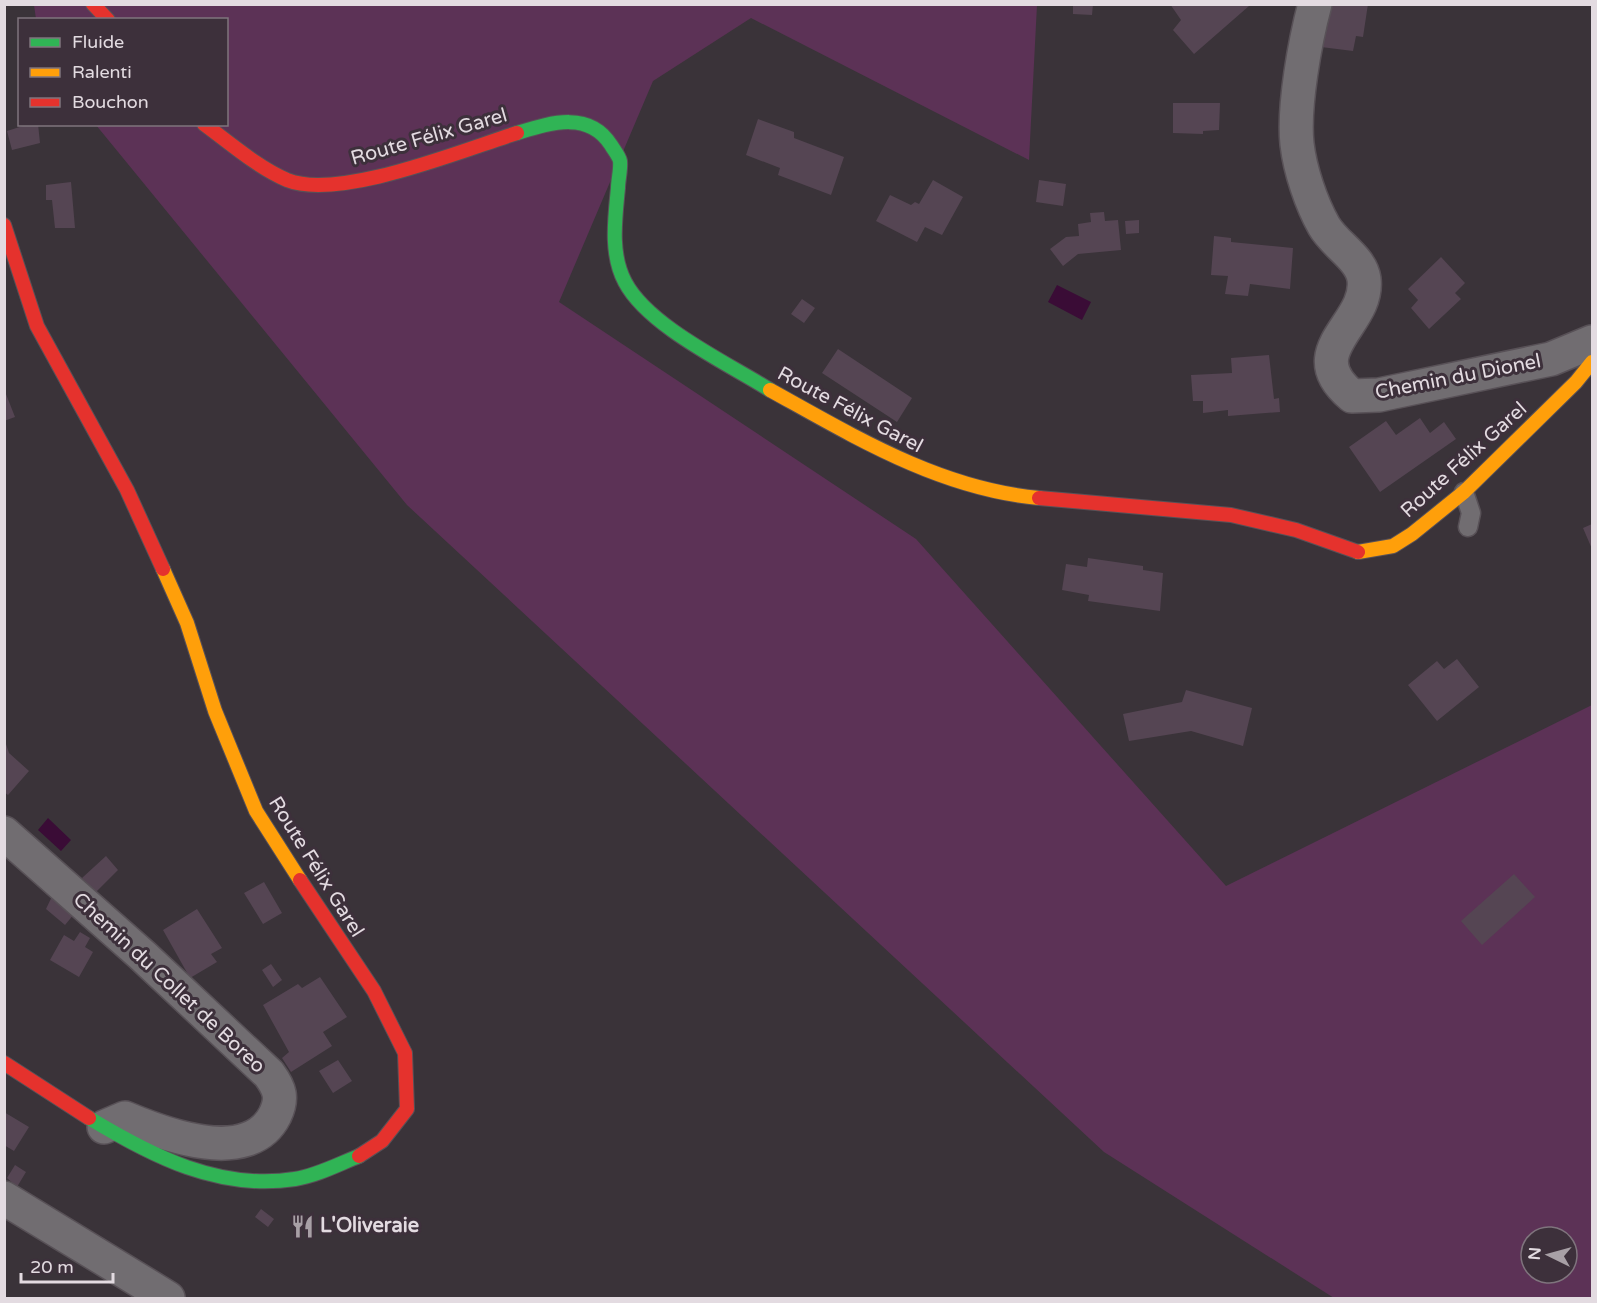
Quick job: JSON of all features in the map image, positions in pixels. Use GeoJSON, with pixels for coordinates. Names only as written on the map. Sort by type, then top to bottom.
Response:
{"type":"FeatureCollection","features":[{"type":"Feature","properties":{"kind":"street"},"geometry":{"type":"LineString","coordinates":[[93,4],[106,18]]}},
{"type":"Feature","properties":{"kind":"street","name":"Chemin du Dionel"},"geometry":{"type":"LineString","coordinates":[[1315,4],[1304,64],[1297,144],[1324,226],[1362,268],[1365,287],[1334,347],[1331,368],[1340,385],[1352,396],[1379,395],[1551,359],[1593,342]]}},
{"type":"Feature","properties":{"kind":"street","name":"Route Félix Garel"},"geometry":{"type":"LineString","coordinates":[[207,126],[271,172],[290,181],[320,184],[361,181],[556,121],[585,123],[605,136],[620,160],[615,224],[616,255],[624,281],[647,312],[677,334],[770,390],[853,436],[922,470],[1010,495],[1231,515],[1296,530],[1355,552],[1375,551],[1393,546],[1412,534],[1464,492],[1576,382],[1593,362]]}},
{"type":"Feature","properties":{"kind":"street","name":"Route Félix Garel"},"geometry":{"type":"LineString","coordinates":[[4,225],[37,326],[127,490],[187,623],[215,711],[256,811],[339,942],[374,991],[405,1053],[407,1109],[378,1146],[316,1174],[276,1183],[215,1178],[183,1169],[104,1127],[4,1063]]}},
{"type":"Feature","properties":{"kind":"street","name":"Chemin du Collet de Boreo"},"geometry":{"type":"LineString","coordinates":[[4,833],[142,955],[268,1074],[279,1088],[281,1103],[272,1120],[256,1135],[235,1142],[208,1143],[183,1138],[125,1118],[104,1127]]}},
{"type":"Feature","properties":{"kind":"street"},"geometry":{"type":"LineString","coordinates":[[4,1198],[168,1299]]}},
{"type":"Feature","properties":{"kind":"lane"},"geometry":{"type":"LineString","coordinates":[[1464,492],[1471,513],[1468,527]]}},
{"type":"Feature","properties":{"kind":"shaded area"},"geometry":{"type":"Polygon","coordinates":[[[34,5],[1037,5],[1029,160],[751,18],[653,81],[559,302],[916,539],[1226,886],[1592,705],[1592,1298],[1334,1298],[1104,1152],[407,505],[97,126],[228,126],[228,18],[36,18],[34,5]]]}},
{"type":"Feature","properties":{"kind":"shaded area"},"geometry":{"type":"Polygon","coordinates":[[[1057,285],[1091,302],[1082,320],[1048,302],[1057,285]]]}},
{"type":"Feature","properties":{"kind":"shaded area"},"geometry":{"type":"Polygon","coordinates":[[[48,818],[71,840],[61,851],[38,830],[48,818]]]}},
{"type":"Feature","properties":{"kind":"building"},"geometry":{"type":"Polygon","coordinates":[[[1073,4],[1093,4],[1092,15],[1073,14],[1073,4]]]}},
{"type":"Feature","properties":{"kind":"building"},"geometry":{"type":"Polygon","coordinates":[[[1170,4],[1247,4],[1249,6],[1194,54],[1173,30],[1181,20],[1170,4]]]}},
{"type":"Feature","properties":{"kind":"building"},"geometry":{"type":"Polygon","coordinates":[[[1319,4],[1368,4],[1363,37],[1356,36],[1353,51],[1313,46],[1319,4]]]}},
{"type":"Feature","properties":{"kind":"building"},"geometry":{"type":"Polygon","coordinates":[[[1173,103],[1220,103],[1219,130],[1203,131],[1203,134],[1173,133],[1173,103]]]}},
{"type":"Feature","properties":{"kind":"building"},"geometry":{"type":"Polygon","coordinates":[[[758,119],[794,132],[794,138],[844,157],[831,195],[778,175],[780,168],[746,155],[758,119]]]}},
{"type":"Feature","properties":{"kind":"building"},"geometry":{"type":"Polygon","coordinates":[[[23,126],[38,126],[40,143],[12,150],[7,131],[23,126]]]}},
{"type":"Feature","properties":{"kind":"building"},"geometry":{"type":"Polygon","coordinates":[[[933,180],[963,197],[942,235],[925,227],[917,242],[876,221],[890,195],[911,205],[915,202],[919,204],[933,180]]]}},
{"type":"Feature","properties":{"kind":"building"},"geometry":{"type":"Polygon","coordinates":[[[1039,180],[1066,184],[1063,206],[1036,202],[1039,180]]]}},
{"type":"Feature","properties":{"kind":"building"},"geometry":{"type":"Polygon","coordinates":[[[71,182],[75,228],[55,228],[52,200],[46,200],[46,185],[71,182]]]}},
{"type":"Feature","properties":{"kind":"building"},"geometry":{"type":"Polygon","coordinates":[[[1104,212],[1105,221],[1118,220],[1121,250],[1078,254],[1063,266],[1050,249],[1066,237],[1079,236],[1078,224],[1091,222],[1090,213],[1104,212]]]}},
{"type":"Feature","properties":{"kind":"building"},"geometry":{"type":"Polygon","coordinates":[[[1139,220],[1139,233],[1126,234],[1125,221],[1139,220]]]}},
{"type":"Feature","properties":{"kind":"building"},"geometry":{"type":"Polygon","coordinates":[[[1214,236],[1231,238],[1231,242],[1293,248],[1290,289],[1250,284],[1248,296],[1225,294],[1228,276],[1211,275],[1214,236]]]}},
{"type":"Feature","properties":{"kind":"building"},"geometry":{"type":"Polygon","coordinates":[[[1441,257],[1465,283],[1455,293],[1461,299],[1429,329],[1411,308],[1418,300],[1408,289],[1441,257]]]}},
{"type":"Feature","properties":{"kind":"building"},"geometry":{"type":"Polygon","coordinates":[[[802,299],[815,308],[804,323],[791,314],[802,299]]]}},
{"type":"Feature","properties":{"kind":"building"},"geometry":{"type":"Polygon","coordinates":[[[838,349],[912,398],[897,422],[822,373],[838,349]]]}},
{"type":"Feature","properties":{"kind":"building"},"geometry":{"type":"Polygon","coordinates":[[[1269,355],[1274,399],[1279,398],[1280,412],[1228,416],[1228,410],[1203,413],[1203,401],[1193,401],[1191,375],[1232,373],[1231,358],[1269,355]]]}},
{"type":"Feature","properties":{"kind":"building"},"geometry":{"type":"Polygon","coordinates":[[[4,389],[15,417],[4,421],[4,389]]]}},
{"type":"Feature","properties":{"kind":"building"},"geometry":{"type":"Polygon","coordinates":[[[1420,418],[1430,433],[1444,422],[1456,439],[1380,492],[1349,447],[1386,421],[1396,435],[1420,418]]]}},
{"type":"Feature","properties":{"kind":"building"},"geometry":{"type":"Polygon","coordinates":[[[1592,524],[1592,549],[1583,528],[1592,524]]]}},
{"type":"Feature","properties":{"kind":"building"},"geometry":{"type":"Polygon","coordinates":[[[1088,558],[1143,566],[1143,570],[1163,573],[1160,611],[1088,601],[1089,595],[1062,590],[1066,564],[1087,567],[1088,558]]]}},
{"type":"Feature","properties":{"kind":"building"},"geometry":{"type":"Polygon","coordinates":[[[1457,659],[1479,687],[1437,721],[1408,685],[1437,661],[1444,669],[1457,659]]]}},
{"type":"Feature","properties":{"kind":"building"},"geometry":{"type":"Polygon","coordinates":[[[1186,690],[1252,708],[1243,746],[1191,731],[1129,741],[1123,714],[1182,702],[1186,690]]]}},
{"type":"Feature","properties":{"kind":"building"},"geometry":{"type":"Polygon","coordinates":[[[5,741],[9,753],[29,771],[8,795],[4,792],[5,741]]]}},
{"type":"Feature","properties":{"kind":"building"},"geometry":{"type":"Polygon","coordinates":[[[106,856],[118,870],[96,892],[82,878],[106,856]]]}},
{"type":"Feature","properties":{"kind":"building"},"geometry":{"type":"Polygon","coordinates":[[[1514,874],[1535,897],[1482,945],[1461,921],[1514,874]]]}},
{"type":"Feature","properties":{"kind":"building"},"geometry":{"type":"Polygon","coordinates":[[[264,882],[282,913],[263,924],[244,893],[264,882]]]}},
{"type":"Feature","properties":{"kind":"building"},"geometry":{"type":"Polygon","coordinates":[[[55,890],[79,908],[65,925],[46,909],[55,890]]]}},
{"type":"Feature","properties":{"kind":"building"},"geometry":{"type":"Polygon","coordinates":[[[197,909],[222,948],[211,954],[217,962],[190,978],[163,930],[197,909]]]}},
{"type":"Feature","properties":{"kind":"building"},"geometry":{"type":"Polygon","coordinates":[[[80,932],[90,938],[85,947],[93,952],[79,977],[50,960],[64,935],[74,941],[80,932]]]}},
{"type":"Feature","properties":{"kind":"building"},"geometry":{"type":"Polygon","coordinates":[[[271,964],[282,980],[273,987],[262,970],[271,964]]]}},
{"type":"Feature","properties":{"kind":"building"},"geometry":{"type":"Polygon","coordinates":[[[320,977],[347,1017],[323,1032],[332,1046],[291,1072],[282,1058],[289,1052],[263,1005],[298,984],[302,988],[320,977]]]}},
{"type":"Feature","properties":{"kind":"building"},"geometry":{"type":"Polygon","coordinates":[[[338,1060],[352,1081],[333,1093],[319,1071],[338,1060]]]}},
{"type":"Feature","properties":{"kind":"building"},"geometry":{"type":"Polygon","coordinates":[[[4,1112],[29,1127],[14,1151],[4,1145],[4,1112]]]}},
{"type":"Feature","properties":{"kind":"building"},"geometry":{"type":"Polygon","coordinates":[[[15,1165],[26,1172],[17,1187],[7,1178],[15,1165]]]}},
{"type":"Feature","properties":{"kind":"building"},"geometry":{"type":"Polygon","coordinates":[[[261,1209],[274,1219],[268,1227],[255,1217],[261,1209]]]}},
{"type":"Feature","properties":{"kind":"traffic: fast"},"geometry":{"type":"LineString","coordinates":[[517,133],[568,122],[592,127],[602,134],[620,161],[615,248],[625,282],[651,314],[711,356],[770,390]]}},
{"type":"Feature","properties":{"kind":"traffic: fast"},"geometry":{"type":"LineString","coordinates":[[89,1118],[162,1157],[213,1175],[240,1180],[295,1179],[319,1173],[359,1156]]}},
{"type":"Feature","properties":{"kind":"traffic: slow"},"geometry":{"type":"LineString","coordinates":[[1358,552],[1393,546],[1412,534],[1464,492],[1576,382],[1592,362]]}},
{"type":"Feature","properties":{"kind":"traffic: slow"},"geometry":{"type":"LineString","coordinates":[[770,390],[866,442],[933,472],[1003,493],[1039,498]]}},
{"type":"Feature","properties":{"kind":"traffic: slow"},"geometry":{"type":"LineString","coordinates":[[163,569],[187,623],[215,711],[256,811],[300,880]]}},
{"type":"Feature","properties":{"kind":"traffic: jam"},"geometry":{"type":"LineString","coordinates":[[93,4],[106,18]]}},
{"type":"Feature","properties":{"kind":"traffic: jam"},"geometry":{"type":"LineString","coordinates":[[207,126],[265,168],[287,180],[310,185],[337,184],[401,171],[517,133]]}},
{"type":"Feature","properties":{"kind":"traffic: jam"},"geometry":{"type":"LineString","coordinates":[[4,225],[37,326],[127,490],[163,569]]}},
{"type":"Feature","properties":{"kind":"traffic: jam"},"geometry":{"type":"LineString","coordinates":[[1039,498],[1231,515],[1296,530],[1358,552]]}},
{"type":"Feature","properties":{"kind":"traffic: jam"},"geometry":{"type":"LineString","coordinates":[[300,880],[374,991],[405,1053],[407,1109],[382,1141],[359,1156]]}},
{"type":"Feature","properties":{"kind":"traffic: jam"},"geometry":{"type":"LineString","coordinates":[[4,1063],[89,1118]]}},
{"type":"Feature","properties":{"kind":"place","name":"L'Oliveraie"},"geometry":{"type":"Point","coordinates":[302,1226]}}]}
